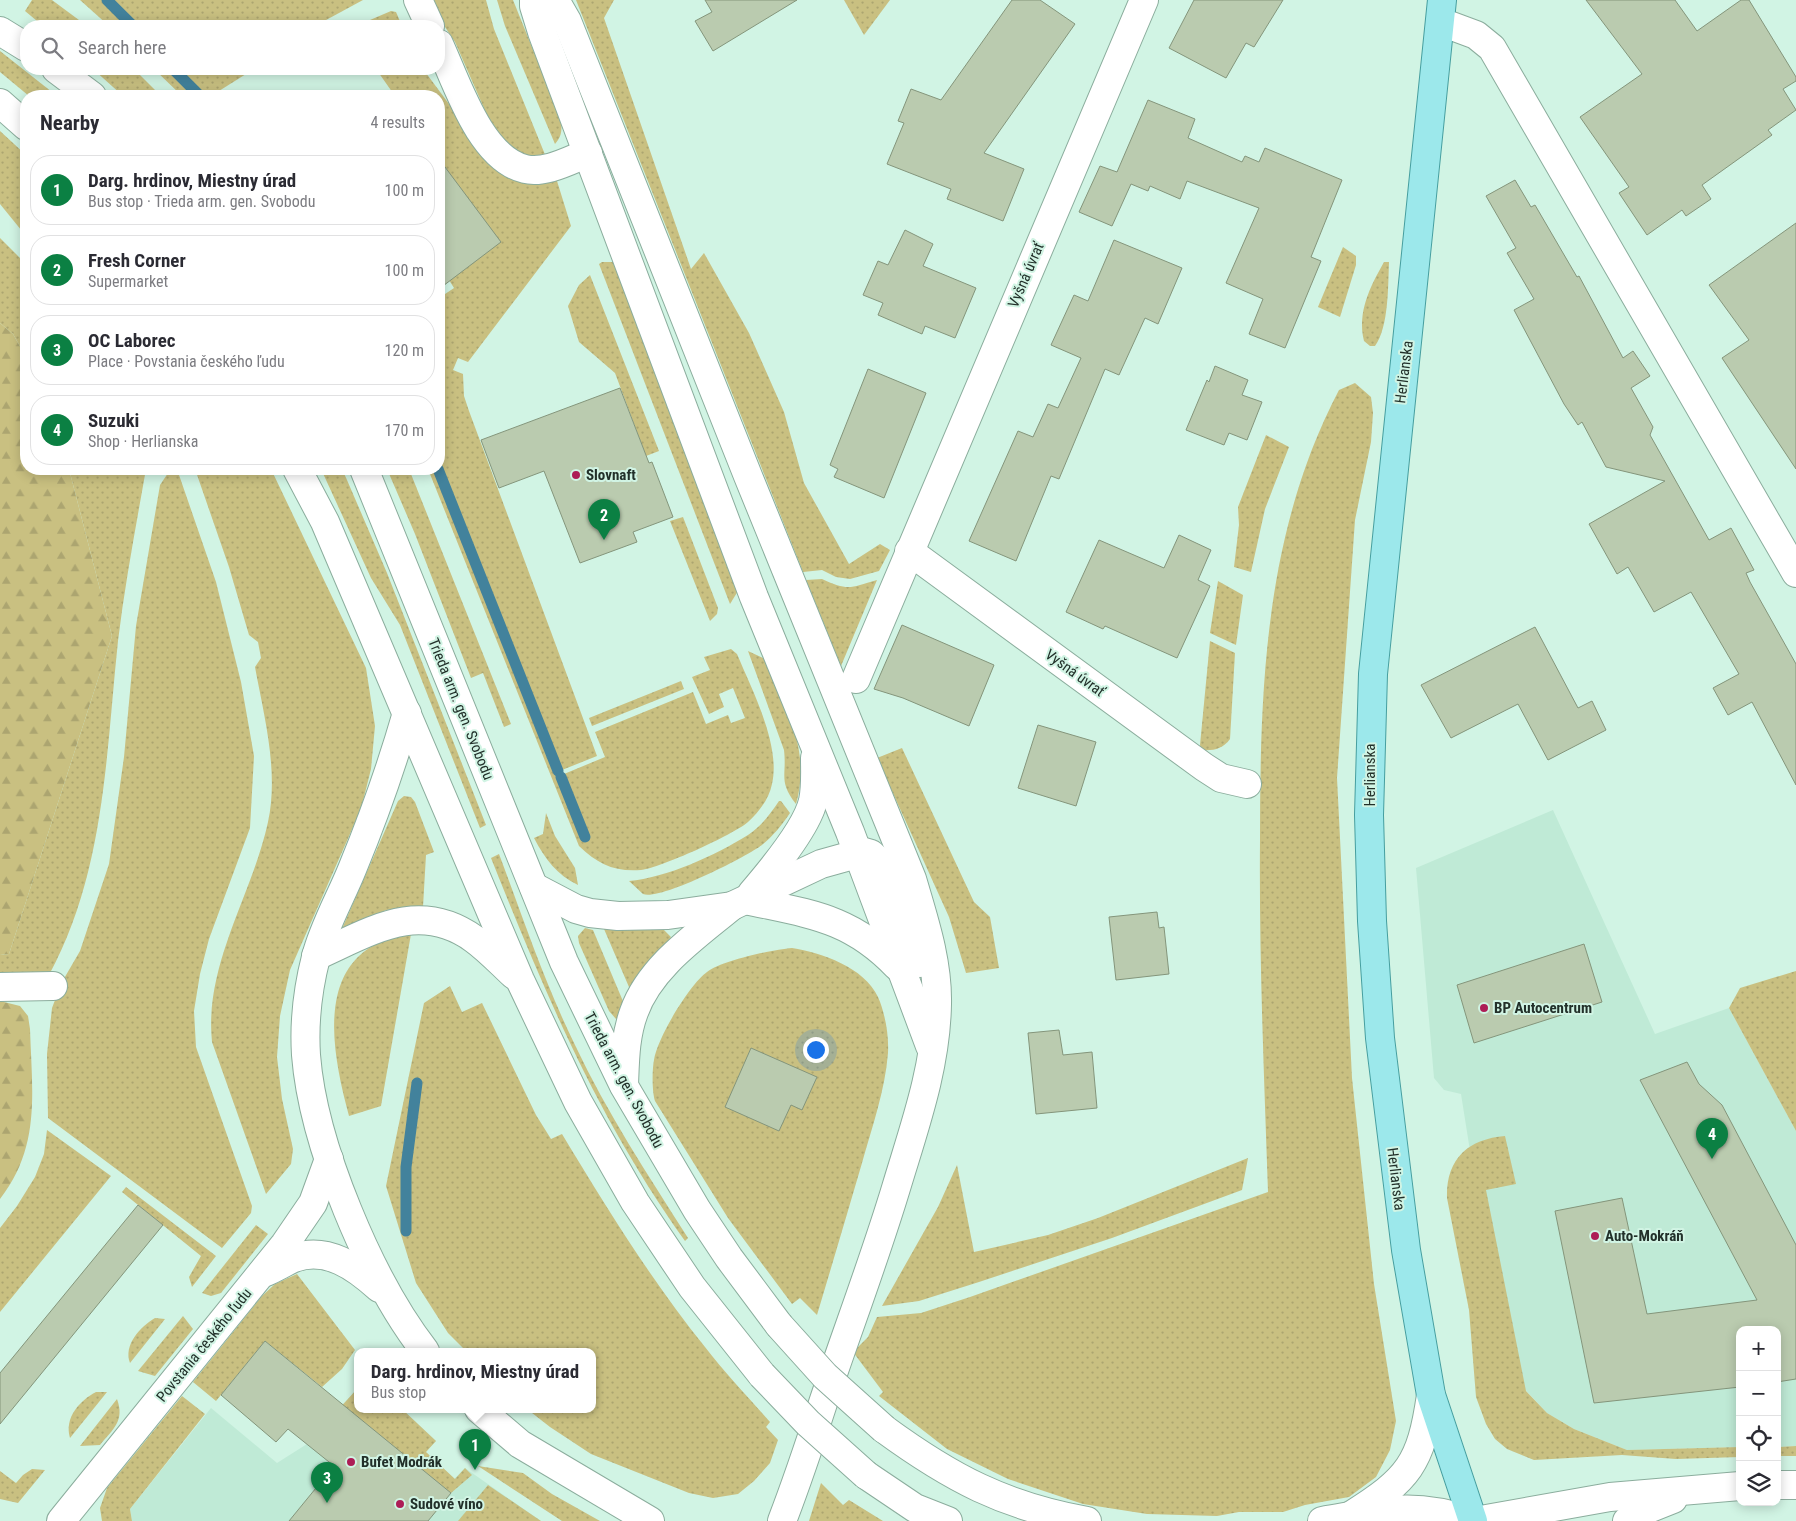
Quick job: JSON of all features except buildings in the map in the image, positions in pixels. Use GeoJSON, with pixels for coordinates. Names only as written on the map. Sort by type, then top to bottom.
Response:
{"type":"FeatureCollection","features":[{"type":"Feature","properties":{"kind":"main road","name":"Herlianska"},"geometry":{"type":"LineString","coordinates":[[1441,11],[1393,463],[1373,674],[1370,752],[1372,921],[1380,1038],[1406,1250],[1431,1395],[1473,1521]]}},
{"type":"Feature","properties":{"kind":"street"},"geometry":{"type":"LineString","coordinates":[[418,0],[427,20]]}},
{"type":"Feature","properties":{"kind":"street"},"geometry":{"type":"LineString","coordinates":[[534,0],[542,32],[754,597],[854,843],[933,1052]]}},
{"type":"Feature","properties":{"kind":"street"},"geometry":{"type":"LineString","coordinates":[[555,0],[570,29],[912,879],[930,939],[936,976],[937,1004],[933,1052],[923,1097],[884,1228],[803,1466],[782,1521]]}},
{"type":"Feature","properties":{"kind":"street","name":"Vyšná úvrať"},"geometry":{"type":"LineString","coordinates":[[856,679],[1144,0]]}},
{"type":"Feature","properties":{"kind":"street","name":"Herlianska"},"geometry":{"type":"LineString","coordinates":[[1441,11],[1492,48],[1796,573]]}},
{"type":"Feature","properties":{"kind":"street"},"geometry":{"type":"LineString","coordinates":[[0,31],[20,43]]}},
{"type":"Feature","properties":{"kind":"street"},"geometry":{"type":"LineString","coordinates":[[445,57],[482,135],[496,152],[508,162],[526,170],[539,169],[554,166],[588,153]]}},
{"type":"Feature","properties":{"kind":"street"},"geometry":{"type":"LineString","coordinates":[[64,75],[84,90]]}},
{"type":"Feature","properties":{"kind":"street"},"geometry":{"type":"LineString","coordinates":[[0,103],[20,121]]}},
{"type":"Feature","properties":{"kind":"street"},"geometry":{"type":"LineString","coordinates":[[300,475],[325,522],[520,980],[578,1102],[635,1202],[692,1287],[762,1375],[808,1422],[866,1475],[915,1508],[948,1521]]}},
{"type":"Feature","properties":{"kind":"street","name":"Trieda arm. gen. Svobodu"},"geometry":{"type":"LineString","coordinates":[[366,475],[564,962],[624,1086],[702,1218],[729,1258],[779,1325],[825,1376],[884,1429],[934,1465],[972,1485],[1012,1503],[1087,1521]]}},
{"type":"Feature","properties":{"kind":"street","name":"Vyšná úvrať"},"geometry":{"type":"LineString","coordinates":[[909,551],[1204,767],[1221,778],[1247,784]]}},
{"type":"Feature","properties":{"kind":"street"},"geometry":{"type":"LineString","coordinates":[[407,713],[375,814],[316,956],[307,1009],[306,1055],[315,1105],[329,1159],[368,1256],[390,1297],[423,1348]]}},
{"type":"Feature","properties":{"kind":"street"},"geometry":{"type":"LineString","coordinates":[[624,1086],[629,1029],[644,990],[659,971],[689,942],[739,903],[766,876],[802,826],[813,802],[814,754],[803,715]]}},
{"type":"Feature","properties":{"kind":"street"},"geometry":{"type":"LineString","coordinates":[[854,843],[864,762]]}},
{"type":"Feature","properties":{"kind":"street"},"geometry":{"type":"LineString","coordinates":[[534,888],[576,909],[604,915],[649,916],[739,903],[821,864],[839,849],[854,843]]}},
{"type":"Feature","properties":{"kind":"street"},"geometry":{"type":"LineString","coordinates":[[854,843],[864,852],[871,854],[881,864],[921,966],[929,1005],[933,1052]]}},
{"type":"Feature","properties":{"kind":"street"},"geometry":{"type":"LineString","coordinates":[[739,903],[823,917],[838,922],[882,951],[901,970]]}},
{"type":"Feature","properties":{"kind":"street"},"geometry":{"type":"LineString","coordinates":[[316,956],[376,928],[408,920],[428,920],[446,923],[474,940],[520,980]]}},
{"type":"Feature","properties":{"kind":"street"},"geometry":{"type":"LineString","coordinates":[[0,987],[53,986]]}},
{"type":"Feature","properties":{"kind":"street","name":"Povstania českého ľudu"},"geometry":{"type":"LineString","coordinates":[[61,1521],[305,1217],[329,1159]]}},
{"type":"Feature","properties":{"kind":"street"},"geometry":{"type":"LineString","coordinates":[[260,1275],[296,1258],[326,1256],[356,1267],[390,1297]]}},
{"type":"Feature","properties":{"kind":"street"},"geometry":{"type":"LineString","coordinates":[[1350,1516],[1398,1483],[1408,1469],[1417,1454],[1425,1430],[1431,1395]]}},
{"type":"Feature","properties":{"kind":"street"},"geometry":{"type":"LineString","coordinates":[[484,1413],[520,1444],[650,1521]]}},
{"type":"Feature","properties":{"kind":"street"},"geometry":{"type":"LineString","coordinates":[[1781,1485],[1796,1485]]}},
{"type":"Feature","properties":{"kind":"street"},"geometry":{"type":"LineString","coordinates":[[1322,1521],[1400,1508],[1438,1510],[1473,1521],[1610,1497],[1736,1486]]}},
{"type":"Feature","properties":{"kind":"street"},"geometry":{"type":"LineString","coordinates":[[1628,1521],[1644,1511],[1697,1489]]}},
{"type":"Feature","properties":{"kind":"shaded area"},"geometry":{"type":"Polygon","coordinates":[[[1553,810],[1655,1034],[1729,1008],[1796,1131],[1796,1446],[1781,1447],[1781,1326],[1736,1326],[1736,1447],[1627,1450],[1574,1429],[1547,1413],[1522,1386],[1477,1195],[1461,1094],[1444,1090],[1434,1078],[1416,868],[1553,810]]]}},
{"type":"Feature","properties":{"kind":"shaded area"},"geometry":{"type":"Polygon","coordinates":[[[354,1392],[354,1413],[406,1413],[436,1441],[425,1452],[454,1479],[465,1468],[541,1521],[132,1521],[130,1509],[211,1408],[277,1463],[307,1444],[354,1392]]]}},
{"type":"Feature","properties":{"kind":"green space"},"geometry":{"type":"Polygon","coordinates":[[[32,0],[52,0],[79,20],[36,20],[25,11],[32,0]]]}},
{"type":"Feature","properties":{"kind":"green space"},"geometry":{"type":"Polygon","coordinates":[[[80,0],[363,0],[326,20],[102,20],[80,0]]]}},
{"type":"Feature","properties":{"kind":"green space"},"geometry":{"type":"Polygon","coordinates":[[[427,0],[486,0],[494,29],[546,157],[531,159],[520,155],[494,131],[455,42],[445,27],[445,20],[440,20],[427,0]]]}},
{"type":"Feature","properties":{"kind":"green space"},"geometry":{"type":"Polygon","coordinates":[[[497,0],[513,0],[561,119],[561,133],[555,144],[505,26],[497,0]]]}},
{"type":"Feature","properties":{"kind":"green space"},"geometry":{"type":"Polygon","coordinates":[[[576,0],[614,0],[604,18],[691,269],[704,253],[749,333],[784,412],[804,483],[849,564],[880,544],[890,550],[879,571],[850,579],[836,577],[822,570],[803,572],[576,0]]]}},
{"type":"Feature","properties":{"kind":"green space"},"geometry":{"type":"Polygon","coordinates":[[[844,0],[890,0],[864,35],[844,0]]]}},
{"type":"Feature","properties":{"kind":"green space"},"geometry":{"type":"Polygon","coordinates":[[[391,11],[396,12],[399,20],[370,20],[391,11]]]}},
{"type":"Feature","properties":{"kind":"green space"},"geometry":{"type":"Polygon","coordinates":[[[0,51],[20,67],[20,75],[30,75],[49,90],[22,90],[0,72],[0,51]]]}},
{"type":"Feature","properties":{"kind":"green space"},"geometry":{"type":"Polygon","coordinates":[[[100,75],[140,75],[155,90],[116,90],[100,75]]]}},
{"type":"Feature","properties":{"kind":"green space"},"geometry":{"type":"Polygon","coordinates":[[[160,75],[244,75],[221,90],[176,90],[160,75]]]}},
{"type":"Feature","properties":{"kind":"green space"},"geometry":{"type":"Polygon","coordinates":[[[380,75],[427,75],[439,90],[391,90],[380,75]]]}},
{"type":"Feature","properties":{"kind":"green space"},"geometry":{"type":"Polygon","coordinates":[[[445,99],[455,112],[557,181],[571,226],[468,362],[458,358],[453,370],[463,374],[464,396],[469,411],[597,756],[562,770],[564,774],[605,757],[595,732],[693,692],[706,724],[728,715],[731,723],[745,718],[733,688],[719,694],[724,707],[709,714],[692,677],[710,670],[704,657],[731,649],[737,654],[764,718],[769,735],[774,769],[771,790],[760,810],[740,828],[713,842],[650,868],[623,870],[607,866],[593,858],[579,846],[430,475],[445,475],[445,294],[454,288],[449,280],[448,171],[445,167],[445,99]]]}},
{"type":"Feature","properties":{"kind":"green space"},"geometry":{"type":"Polygon","coordinates":[[[0,131],[20,149],[20,229],[0,204],[0,131]]]}},
{"type":"Feature","properties":{"kind":"green space"},"geometry":{"type":"Polygon","coordinates":[[[0,238],[20,258],[20,346],[13,334],[0,323],[0,238]]]}},
{"type":"Feature","properties":{"kind":"green space"},"geometry":{"type":"Polygon","coordinates":[[[1343,247],[1356,256],[1356,265],[1340,317],[1318,307],[1343,247]]]}},
{"type":"Feature","properties":{"kind":"green space"},"geometry":{"type":"Polygon","coordinates":[[[602,262],[613,262],[618,267],[738,591],[730,604],[599,264],[602,262]]]}},
{"type":"Feature","properties":{"kind":"green space"},"geometry":{"type":"Polygon","coordinates":[[[1384,262],[1389,262],[1385,317],[1380,338],[1375,346],[1370,346],[1364,341],[1362,320],[1366,300],[1384,262]]]}},
{"type":"Feature","properties":{"kind":"green space"},"geometry":{"type":"Polygon","coordinates":[[[590,275],[659,451],[646,456],[615,373],[579,342],[568,306],[579,285],[590,275]]]}},
{"type":"Feature","properties":{"kind":"green space"},"geometry":{"type":"Polygon","coordinates":[[[0,323],[13,334],[20,346],[20,475],[71,475],[112,636],[9,954],[0,955],[0,323]]]}},
{"type":"Feature","properties":{"kind":"green space"},"geometry":{"type":"Polygon","coordinates":[[[1355,383],[1371,397],[1373,413],[1371,442],[1355,520],[1337,778],[1352,1078],[1374,1284],[1396,1421],[1390,1450],[1376,1477],[1349,1497],[1305,1505],[1283,1512],[1239,1512],[1217,1516],[1147,1514],[1083,1504],[1008,1479],[947,1449],[879,1396],[883,1392],[853,1352],[868,1337],[877,1317],[921,1313],[1268,1192],[1260,884],[1260,782],[1265,667],[1281,553],[1295,498],[1314,443],[1339,390],[1355,383]]]}},
{"type":"Feature","properties":{"kind":"green space"},"geometry":{"type":"Polygon","coordinates":[[[1266,435],[1289,447],[1265,509],[1251,572],[1234,567],[1239,525],[1238,507],[1266,435]]]}},
{"type":"Feature","properties":{"kind":"green space"},"geometry":{"type":"Polygon","coordinates":[[[71,475],[145,475],[118,641],[100,812],[82,895],[68,936],[49,975],[0,977],[0,955],[9,954],[112,636],[71,475]]]}},
{"type":"Feature","properties":{"kind":"green space"},"geometry":{"type":"Polygon","coordinates":[[[167,475],[179,475],[216,582],[241,682],[254,756],[250,828],[209,939],[200,974],[194,1011],[196,1047],[252,1206],[251,1213],[222,1248],[48,1118],[47,1054],[52,1008],[62,982],[80,951],[109,864],[124,757],[136,626],[160,485],[167,475]]]}},
{"type":"Feature","properties":{"kind":"green space"},"geometry":{"type":"Polygon","coordinates":[[[197,475],[274,475],[366,668],[375,726],[371,769],[361,809],[290,970],[280,1016],[277,1057],[282,1099],[293,1149],[291,1164],[266,1194],[212,1042],[211,1013],[215,985],[231,931],[261,850],[268,822],[272,783],[269,744],[255,667],[261,658],[258,642],[249,635],[229,567],[197,475]]]}},
{"type":"Feature","properties":{"kind":"green space"},"geometry":{"type":"Polygon","coordinates":[[[324,475],[345,475],[347,480],[387,573],[486,825],[480,828],[400,625],[371,578],[324,475]]]}},
{"type":"Feature","properties":{"kind":"green space"},"geometry":{"type":"Polygon","coordinates":[[[390,475],[411,475],[511,724],[504,727],[483,673],[471,678],[415,534],[390,475]]]}},
{"type":"Feature","properties":{"kind":"green space"},"geometry":{"type":"Polygon","coordinates":[[[683,517],[718,608],[717,614],[710,621],[670,521],[683,517]]]}},
{"type":"Feature","properties":{"kind":"green space"},"geometry":{"type":"Polygon","coordinates":[[[822,579],[844,587],[861,585],[877,580],[841,666],[806,580],[822,579]]]}},
{"type":"Feature","properties":{"kind":"green space"},"geometry":{"type":"Polygon","coordinates":[[[1218,581],[1243,595],[1236,645],[1210,633],[1218,581]]]}},
{"type":"Feature","properties":{"kind":"green space"},"geometry":{"type":"Polygon","coordinates":[[[1210,641],[1235,653],[1230,739],[1217,749],[1201,750],[1200,745],[1210,641]]]}},
{"type":"Feature","properties":{"kind":"green space"},"geometry":{"type":"Polygon","coordinates":[[[748,651],[763,658],[769,664],[795,732],[801,767],[796,804],[785,784],[784,750],[748,651]]]}},
{"type":"Feature","properties":{"kind":"green space"},"geometry":{"type":"Polygon","coordinates":[[[681,681],[684,689],[592,726],[589,718],[681,681]]]}},
{"type":"Feature","properties":{"kind":"green space"},"geometry":{"type":"Polygon","coordinates":[[[902,748],[974,902],[990,917],[999,968],[966,973],[949,917],[877,758],[902,748]]]}},
{"type":"Feature","properties":{"kind":"green space"},"geometry":{"type":"Polygon","coordinates":[[[404,796],[411,797],[415,802],[434,852],[426,855],[423,907],[386,910],[342,933],[341,931],[398,801],[404,796]]]}},
{"type":"Feature","properties":{"kind":"green space"},"geometry":{"type":"Polygon","coordinates":[[[779,801],[790,813],[766,842],[739,859],[684,885],[652,894],[643,894],[629,881],[674,870],[721,850],[757,828],[779,801]]]}},
{"type":"Feature","properties":{"kind":"green space"},"geometry":{"type":"Polygon","coordinates":[[[546,813],[555,836],[575,868],[578,885],[552,866],[534,838],[543,834],[546,813]]]}},
{"type":"Feature","properties":{"kind":"green space"},"geometry":{"type":"Polygon","coordinates":[[[499,854],[544,975],[587,1070],[614,1119],[688,1238],[685,1241],[626,1149],[576,1056],[532,959],[491,858],[499,854]]]}},
{"type":"Feature","properties":{"kind":"green space"},"geometry":{"type":"Polygon","coordinates":[[[661,927],[671,937],[645,971],[632,994],[604,929],[661,927]]]}},
{"type":"Feature","properties":{"kind":"green space"},"geometry":{"type":"Polygon","coordinates":[[[585,928],[593,930],[625,1006],[621,1017],[616,1019],[609,1011],[579,943],[578,936],[585,928]]]}},
{"type":"Feature","properties":{"kind":"green space"},"geometry":{"type":"Polygon","coordinates":[[[411,934],[381,1106],[349,1116],[342,1089],[334,1031],[336,1004],[343,979],[357,958],[379,943],[411,934]]]}},
{"type":"Feature","properties":{"kind":"green space"},"geometry":{"type":"Polygon","coordinates":[[[792,948],[829,958],[863,977],[872,986],[878,997],[885,1017],[888,1039],[884,1081],[878,1109],[817,1315],[800,1298],[792,1304],[728,1218],[655,1101],[653,1087],[656,1050],[675,1012],[700,978],[724,963],[761,953],[792,948]]]}},
{"type":"Feature","properties":{"kind":"green space"},"geometry":{"type":"Polygon","coordinates":[[[1796,971],[1796,1131],[1729,1008],[1740,988],[1796,971]]]}},
{"type":"Feature","properties":{"kind":"green space"},"geometry":{"type":"Polygon","coordinates":[[[450,986],[462,1012],[482,1003],[536,1115],[551,1139],[562,1134],[612,1216],[666,1296],[713,1357],[770,1422],[766,1427],[778,1440],[770,1463],[754,1481],[738,1494],[713,1498],[689,1493],[591,1454],[532,1413],[596,1413],[596,1348],[463,1348],[448,1333],[416,1283],[386,1186],[424,1003],[450,986]]]}},
{"type":"Feature","properties":{"kind":"green space"},"geometry":{"type":"Polygon","coordinates":[[[0,1001],[20,1006],[28,1016],[32,1096],[28,1139],[22,1159],[13,1179],[0,1199],[0,1001]]]}},
{"type":"Feature","properties":{"kind":"green space"},"geometry":{"type":"Polygon","coordinates":[[[47,1130],[111,1176],[0,1312],[0,1228],[17,1206],[35,1177],[44,1154],[47,1130]]]}},
{"type":"Feature","properties":{"kind":"green space"},"geometry":{"type":"Polygon","coordinates":[[[1505,1136],[1516,1184],[1486,1190],[1526,1391],[1547,1413],[1574,1429],[1627,1450],[1736,1447],[1736,1457],[1676,1459],[1622,1455],[1534,1460],[1507,1449],[1495,1439],[1486,1424],[1476,1397],[1469,1310],[1447,1198],[1450,1172],[1455,1162],[1470,1147],[1480,1141],[1505,1136]]]}},
{"type":"Feature","properties":{"kind":"green space"},"geometry":{"type":"Polygon","coordinates":[[[1248,1158],[1242,1190],[1112,1238],[979,1282],[919,1301],[882,1306],[938,1207],[957,1165],[974,1252],[1048,1235],[1098,1218],[1248,1158]]]}},
{"type":"Feature","properties":{"kind":"green space"},"geometry":{"type":"Polygon","coordinates":[[[126,1187],[216,1256],[192,1287],[189,1277],[201,1256],[122,1192],[126,1187]]]}},
{"type":"Feature","properties":{"kind":"green space"},"geometry":{"type":"Polygon","coordinates":[[[256,1225],[268,1234],[221,1293],[211,1296],[202,1293],[256,1225]]]}},
{"type":"Feature","properties":{"kind":"green space"},"geometry":{"type":"Polygon","coordinates":[[[297,1274],[354,1349],[354,1351],[342,1369],[322,1387],[265,1341],[216,1401],[193,1382],[262,1296],[275,1284],[297,1274]]]}},
{"type":"Feature","properties":{"kind":"green space"},"geometry":{"type":"Polygon","coordinates":[[[183,1316],[193,1329],[155,1376],[138,1371],[183,1316]]]}},
{"type":"Feature","properties":{"kind":"green space"},"geometry":{"type":"Polygon","coordinates":[[[155,1318],[165,1319],[130,1363],[128,1356],[134,1337],[155,1318]]]}},
{"type":"Feature","properties":{"kind":"green space"},"geometry":{"type":"Polygon","coordinates":[[[96,1392],[107,1392],[70,1438],[69,1424],[74,1411],[84,1400],[96,1392]]]}},
{"type":"Feature","properties":{"kind":"green space"},"geometry":{"type":"Polygon","coordinates":[[[354,1392],[354,1413],[406,1413],[436,1441],[426,1452],[455,1479],[465,1468],[472,1475],[451,1493],[348,1409],[307,1444],[354,1392]]]}},
{"type":"Feature","properties":{"kind":"green space"},"geometry":{"type":"Polygon","coordinates":[[[182,1396],[205,1414],[130,1509],[132,1521],[102,1521],[100,1508],[107,1488],[182,1396]]]}},
{"type":"Feature","properties":{"kind":"green space"},"geometry":{"type":"Polygon","coordinates":[[[117,1399],[120,1413],[113,1429],[100,1445],[80,1446],[117,1399]]]}},
{"type":"Feature","properties":{"kind":"green space"},"geometry":{"type":"Polygon","coordinates":[[[1796,1446],[1796,1456],[1781,1456],[1781,1447],[1796,1446]]]}},
{"type":"Feature","properties":{"kind":"green space"},"geometry":{"type":"Polygon","coordinates":[[[478,1466],[523,1473],[552,1494],[600,1521],[562,1521],[478,1466]]]}},
{"type":"Feature","properties":{"kind":"green space"},"geometry":{"type":"Polygon","coordinates":[[[32,1469],[45,1470],[18,1503],[0,1499],[0,1471],[16,1483],[32,1469]]]}},
{"type":"Feature","properties":{"kind":"green space"},"geometry":{"type":"Polygon","coordinates":[[[821,1483],[843,1505],[849,1500],[883,1521],[809,1521],[821,1483]]]}},
{"type":"Feature","properties":{"kind":"green space"},"geometry":{"type":"Polygon","coordinates":[[[488,1485],[541,1521],[458,1521],[488,1485]]]}},
{"type":"Feature","properties":{"kind":"waterway"},"geometry":{"type":"LineString","coordinates":[[107,0],[127,20]]}},
{"type":"Feature","properties":{"kind":"waterway"},"geometry":{"type":"LineString","coordinates":[[179,75],[194,90]]}},
{"type":"Feature","properties":{"kind":"waterway"},"geometry":{"type":"LineString","coordinates":[[440,475],[558,771]]}},
{"type":"Feature","properties":{"kind":"waterway"},"geometry":{"type":"LineString","coordinates":[[561,777],[585,837]]}},
{"type":"Feature","properties":{"kind":"waterway"},"geometry":{"type":"LineString","coordinates":[[406,1231],[406,1167],[417,1083]]}},
{"type":"Feature","properties":{"kind":"place","name":"Slovnaft"},"geometry":{"type":"Point","coordinates":[576,475]}},
{"type":"Feature","properties":{"kind":"place","name":"Fresh Corner"},"geometry":{"type":"Point","coordinates":[604,540]}},
{"type":"Feature","properties":{"kind":"place","name":"BP Autocentrum"},"geometry":{"type":"Point","coordinates":[1484,1008]}},
{"type":"Feature","properties":{"kind":"place","name":"Suzuki"},"geometry":{"type":"Point","coordinates":[1712,1159]}},
{"type":"Feature","properties":{"kind":"place","name":"Auto-Mokráň"},"geometry":{"type":"Point","coordinates":[1595,1236]}},
{"type":"Feature","properties":{"kind":"place","name":"Bufet Modrák"},"geometry":{"type":"Point","coordinates":[351,1462]}},
{"type":"Feature","properties":{"kind":"place","name":"Darg. hrdinov, Miestny úrad"},"geometry":{"type":"Point","coordinates":[475,1470]}},
{"type":"Feature","properties":{"kind":"place","name":"OC Laborec"},"geometry":{"type":"Point","coordinates":[327,1503]}},
{"type":"Feature","properties":{"kind":"place","name":"Sudové víno"},"geometry":{"type":"Point","coordinates":[400,1504]}}]}
